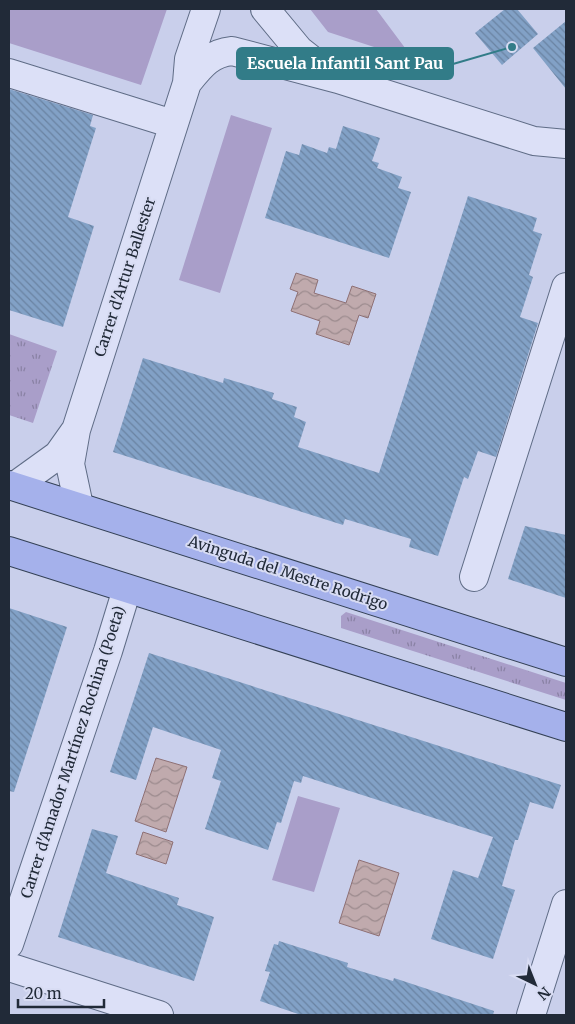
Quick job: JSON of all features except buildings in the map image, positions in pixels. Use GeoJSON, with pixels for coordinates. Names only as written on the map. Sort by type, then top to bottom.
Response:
{"type":"FeatureCollection","features":[{"type":"Feature","properties":{"kind":"main road","name":"Avinguda del Mestre Rodrigo"},"geometry":{"type":"LineString","coordinates":[[12,485],[566,662]]}},
{"type":"Feature","properties":{"kind":"main road"},"geometry":{"type":"LineString","coordinates":[[9,551],[566,727]]}},
{"type":"Feature","properties":{"kind":"street","name":"Carrer d'Artur Ballester"},"geometry":{"type":"LineString","coordinates":[[79,506],[70,464],[76,430],[187,83],[189,59],[206,9]]}},
{"type":"Feature","properties":{"kind":"street","name":"Carrer d'Artur Ballester"},"geometry":{"type":"LineString","coordinates":[[265,9],[299,50],[338,79]]}},
{"type":"Feature","properties":{"kind":"street","name":"Carrer d'Artur Ballester"},"geometry":{"type":"LineString","coordinates":[[187,83],[202,64],[221,52],[232,51],[338,79],[534,141],[566,144]]}},
{"type":"Feature","properties":{"kind":"street"},"geometry":{"type":"LineString","coordinates":[[9,73],[173,124]]}},
{"type":"Feature","properties":{"kind":"street"},"geometry":{"type":"LineString","coordinates":[[474,577],[566,287]]}},
{"type":"Feature","properties":{"kind":"street","name":"Carrer d'Artur Ballester"},"geometry":{"type":"LineString","coordinates":[[12,485],[58,455],[76,430]]}},
{"type":"Feature","properties":{"kind":"street","name":"Carrer d'Amador Martínez Rochina (Poeta)"},"geometry":{"type":"LineString","coordinates":[[9,944],[108,651],[127,589]]}},
{"type":"Feature","properties":{"kind":"street"},"geometry":{"type":"LineString","coordinates":[[531,1015],[566,904]]}},
{"type":"Feature","properties":{"kind":"street"},"geometry":{"type":"LineString","coordinates":[[9,967],[159,1015]]}},
{"type":"Feature","properties":{"kind":"green space"},"geometry":{"type":"Polygon","coordinates":[[[9,9],[167,9],[141,85],[9,43],[9,9]]]}},
{"type":"Feature","properties":{"kind":"green space"},"geometry":{"type":"Polygon","coordinates":[[[310,9],[376,9],[414,60],[328,32],[310,9]]]}},
{"type":"Feature","properties":{"kind":"green space"},"geometry":{"type":"Polygon","coordinates":[[[231,115],[272,128],[220,293],[179,280],[231,115]]]}},
{"type":"Feature","properties":{"kind":"green space"},"geometry":{"type":"Polygon","coordinates":[[[9,334],[57,351],[33,423],[9,415],[9,334]]]}},
{"type":"Feature","properties":{"kind":"green space"},"geometry":{"type":"Polygon","coordinates":[[[346,612],[566,683],[566,700],[341,628],[341,616],[346,612]]]}},
{"type":"Feature","properties":{"kind":"green space"},"geometry":{"type":"Polygon","coordinates":[[[298,796],[340,808],[314,892],[272,880],[298,796]]]}},
{"type":"Feature","properties":{"kind":"water"},"geometry":{"type":"Polygon","coordinates":[[[296,273],[318,280],[314,293],[346,303],[352,286],[376,294],[368,318],[359,315],[349,345],[316,334],[320,321],[291,311],[298,292],[290,289],[296,273]]]}},
{"type":"Feature","properties":{"kind":"water"},"geometry":{"type":"Polygon","coordinates":[[[156,758],[187,767],[166,832],[135,821],[156,758]]]}},
{"type":"Feature","properties":{"kind":"water"},"geometry":{"type":"Polygon","coordinates":[[[143,832],[173,842],[166,864],[136,854],[143,832]]]}},
{"type":"Feature","properties":{"kind":"water"},"geometry":{"type":"Polygon","coordinates":[[[359,860],[399,873],[379,936],[339,923],[359,860]]]}},
{"type":"Feature","properties":{"kind":"place","name":"Escuela Infantil Sant Pau"},"geometry":{"type":"Point","coordinates":[512,47]}}]}
